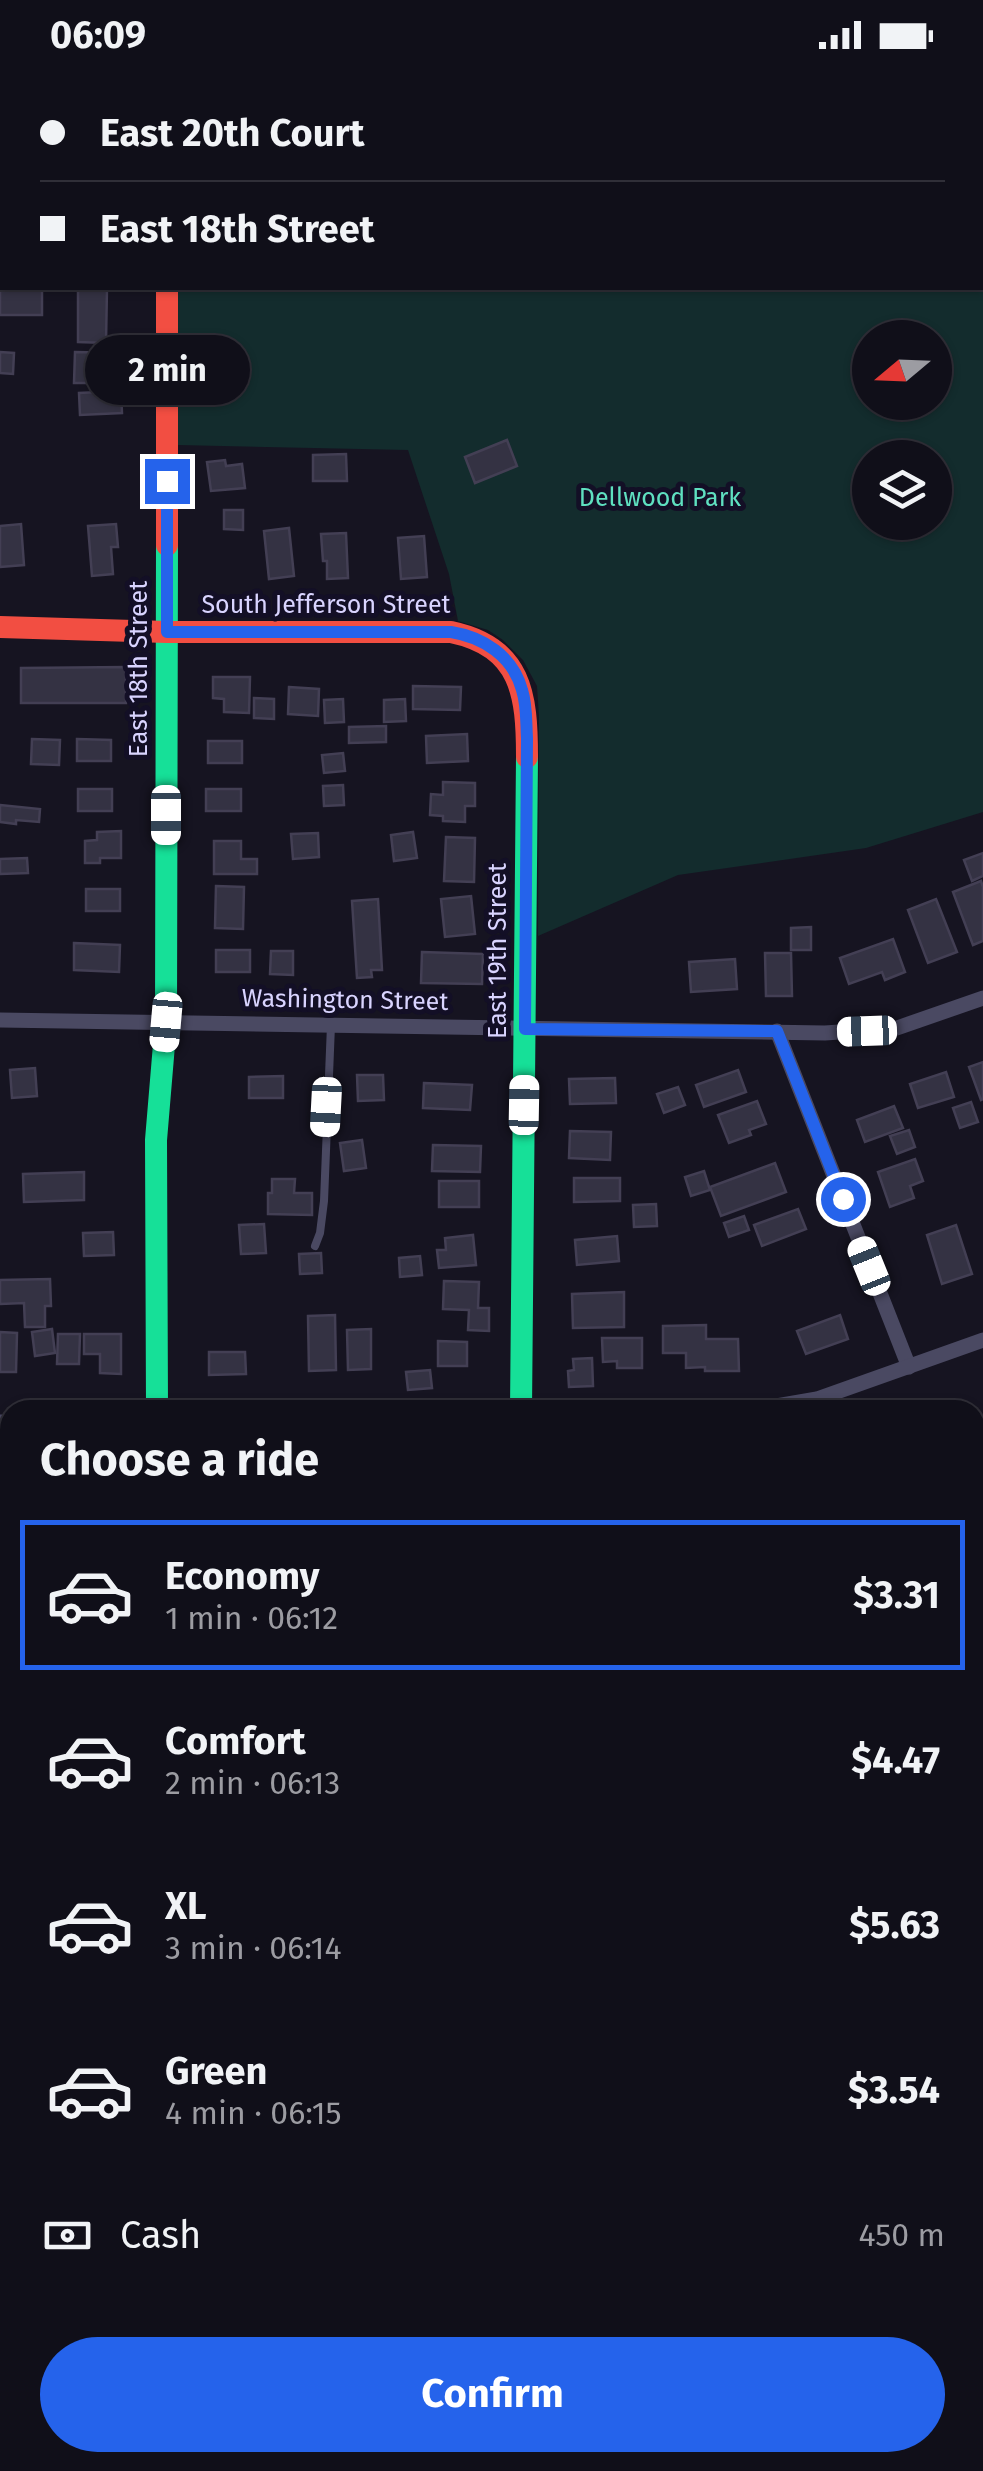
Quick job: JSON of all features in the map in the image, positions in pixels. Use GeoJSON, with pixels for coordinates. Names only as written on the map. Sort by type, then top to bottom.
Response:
{"type":"FeatureCollection","features":[{"type":"Feature","properties":{"kind":"street","name":"East 18th Street"},"geometry":{"type":"LineString","coordinates":[[157,1400],[156,1140],[166,1022],[167,290]]}},
{"type":"Feature","properties":{"kind":"street","name":"South Jefferson Street"},"geometry":{"type":"LineString","coordinates":[[0,627],[472,635]]}},
{"type":"Feature","properties":{"kind":"street","name":"East 19th Street"},"geometry":{"type":"LineString","coordinates":[[472,635],[488,644],[512,668],[522,688],[527,738],[521,1400]]}},
{"type":"Feature","properties":{"kind":"street","name":"Washington Street"},"geometry":{"type":"LineString","coordinates":[[0,1020],[825,1033],[898,1028],[983,998]]}},
{"type":"Feature","properties":{"kind":"street"},"geometry":{"type":"LineString","coordinates":[[777,1031],[909,1367]]}},
{"type":"Feature","properties":{"kind":"street"},"geometry":{"type":"LineString","coordinates":[[806,1400],[983,1340]]}},
{"type":"Feature","properties":{"kind":"lane"},"geometry":{"type":"LineString","coordinates":[[314,1246],[324,1201],[330,1025]]}},
{"type":"Feature","properties":{"kind":"green space","name":"Dellwood Park"},"geometry":{"type":"Polygon","coordinates":[[[178,290],[983,290],[983,812],[866,848],[678,875],[538,936],[537,686],[523,660],[503,640],[488,630],[458,621],[449,574],[408,450],[178,445],[178,290]]]}},
{"type":"Feature","properties":{"kind":"building"},"geometry":{"type":"Polygon","coordinates":[[[0,290],[42,290],[42,315],[0,315],[0,290]]]}},
{"type":"Feature","properties":{"kind":"building"},"geometry":{"type":"Polygon","coordinates":[[[78,290],[107,290],[106,343],[78,342],[78,290]]]}},
{"type":"Feature","properties":{"kind":"building"},"geometry":{"type":"Polygon","coordinates":[[[0,352],[14,353],[13,374],[0,373],[0,352]]]}},
{"type":"Feature","properties":{"kind":"building"},"geometry":{"type":"Polygon","coordinates":[[[75,352],[122,353],[122,383],[74,383],[75,352]]]}},
{"type":"Feature","properties":{"kind":"building"},"geometry":{"type":"Polygon","coordinates":[[[121,391],[122,413],[80,415],[79,393],[121,391]]]}},
{"type":"Feature","properties":{"kind":"building"},"geometry":{"type":"Polygon","coordinates":[[[507,440],[517,466],[475,483],[465,457],[507,440]]]}},
{"type":"Feature","properties":{"kind":"building"},"geometry":{"type":"Polygon","coordinates":[[[346,454],[347,481],[313,481],[313,455],[346,454]]]}},
{"type":"Feature","properties":{"kind":"building"},"geometry":{"type":"Polygon","coordinates":[[[225,460],[226,466],[242,464],[245,488],[211,491],[207,462],[225,460]]]}},
{"type":"Feature","properties":{"kind":"building"},"geometry":{"type":"Polygon","coordinates":[[[224,510],[243,510],[243,530],[224,529],[224,510]]]}},
{"type":"Feature","properties":{"kind":"building"},"geometry":{"type":"Polygon","coordinates":[[[21,524],[24,565],[0,567],[0,526],[21,524]]]}},
{"type":"Feature","properties":{"kind":"building"},"geometry":{"type":"Polygon","coordinates":[[[116,524],[118,547],[111,547],[113,574],[92,576],[88,526],[116,524]]]}},
{"type":"Feature","properties":{"kind":"building"},"geometry":{"type":"Polygon","coordinates":[[[289,528],[294,576],[269,579],[264,531],[289,528]]]}},
{"type":"Feature","properties":{"kind":"building"},"geometry":{"type":"Polygon","coordinates":[[[346,533],[348,578],[327,579],[321,534],[346,533]]]}},
{"type":"Feature","properties":{"kind":"building"},"geometry":{"type":"Polygon","coordinates":[[[424,536],[427,577],[401,579],[398,538],[424,536]]]}},
{"type":"Feature","properties":{"kind":"building"},"geometry":{"type":"Polygon","coordinates":[[[126,667],[126,703],[21,703],[21,668],[126,667]]]}},
{"type":"Feature","properties":{"kind":"building"},"geometry":{"type":"Polygon","coordinates":[[[213,677],[250,677],[249,713],[224,712],[224,699],[213,698],[213,677]]]}},
{"type":"Feature","properties":{"kind":"building"},"geometry":{"type":"Polygon","coordinates":[[[413,686],[461,687],[460,710],[413,709],[413,686]]]}},
{"type":"Feature","properties":{"kind":"building"},"geometry":{"type":"Polygon","coordinates":[[[289,687],[319,689],[318,716],[288,714],[289,687]]]}},
{"type":"Feature","properties":{"kind":"building"},"geometry":{"type":"Polygon","coordinates":[[[254,698],[274,699],[274,719],[254,718],[254,698]]]}},
{"type":"Feature","properties":{"kind":"building"},"geometry":{"type":"Polygon","coordinates":[[[343,699],[344,722],[325,723],[324,700],[343,699]]]}},
{"type":"Feature","properties":{"kind":"building"},"geometry":{"type":"Polygon","coordinates":[[[405,699],[406,721],[384,722],[384,700],[405,699]]]}},
{"type":"Feature","properties":{"kind":"building"},"geometry":{"type":"Polygon","coordinates":[[[386,726],[386,742],[349,743],[349,727],[386,726]]]}},
{"type":"Feature","properties":{"kind":"building"},"geometry":{"type":"Polygon","coordinates":[[[467,734],[468,761],[427,763],[426,736],[467,734]]]}},
{"type":"Feature","properties":{"kind":"building"},"geometry":{"type":"Polygon","coordinates":[[[32,739],[60,740],[59,765],[31,764],[32,739]]]}},
{"type":"Feature","properties":{"kind":"building"},"geometry":{"type":"Polygon","coordinates":[[[77,739],[111,740],[111,761],[77,761],[77,739]]]}},
{"type":"Feature","properties":{"kind":"building"},"geometry":{"type":"Polygon","coordinates":[[[208,741],[242,741],[242,763],[208,763],[208,741]]]}},
{"type":"Feature","properties":{"kind":"building"},"geometry":{"type":"Polygon","coordinates":[[[343,753],[345,771],[324,773],[322,755],[343,753]]]}},
{"type":"Feature","properties":{"kind":"building"},"geometry":{"type":"Polygon","coordinates":[[[443,782],[475,783],[475,806],[465,806],[465,822],[443,821],[443,816],[430,815],[431,794],[443,795],[443,782]]]}},
{"type":"Feature","properties":{"kind":"building"},"geometry":{"type":"Polygon","coordinates":[[[343,785],[344,805],[324,806],[323,786],[343,785]]]}},
{"type":"Feature","properties":{"kind":"building"},"geometry":{"type":"Polygon","coordinates":[[[78,789],[112,789],[112,811],[78,811],[78,789]]]}},
{"type":"Feature","properties":{"kind":"building"},"geometry":{"type":"Polygon","coordinates":[[[206,789],[241,789],[241,811],[206,811],[206,789]]]}},
{"type":"Feature","properties":{"kind":"building"},"geometry":{"type":"Polygon","coordinates":[[[0,805],[40,809],[39,822],[0,822],[0,805]]]}},
{"type":"Feature","properties":{"kind":"building"},"geometry":{"type":"Polygon","coordinates":[[[121,831],[121,858],[85,863],[85,841],[97,840],[97,832],[121,831]]]}},
{"type":"Feature","properties":{"kind":"building"},"geometry":{"type":"Polygon","coordinates":[[[413,832],[417,858],[394,861],[391,835],[413,832]]]}},
{"type":"Feature","properties":{"kind":"building"},"geometry":{"type":"Polygon","coordinates":[[[318,833],[319,857],[293,859],[291,834],[318,833]]]}},
{"type":"Feature","properties":{"kind":"building"},"geometry":{"type":"Polygon","coordinates":[[[446,837],[475,838],[474,882],[444,881],[446,837]]]}},
{"type":"Feature","properties":{"kind":"building"},"geometry":{"type":"Polygon","coordinates":[[[214,841],[241,841],[241,859],[257,859],[257,874],[214,874],[214,841]]]}},
{"type":"Feature","properties":{"kind":"building"},"geometry":{"type":"Polygon","coordinates":[[[983,853],[983,876],[972,881],[964,860],[983,853]]]}},
{"type":"Feature","properties":{"kind":"building"},"geometry":{"type":"Polygon","coordinates":[[[27,858],[28,873],[0,874],[0,859],[27,858]]]}},
{"type":"Feature","properties":{"kind":"building"},"geometry":{"type":"Polygon","coordinates":[[[981,881],[983,941],[973,945],[953,892],[981,881]]]}},
{"type":"Feature","properties":{"kind":"building"},"geometry":{"type":"Polygon","coordinates":[[[216,886],[244,887],[243,929],[215,928],[216,886]]]}},
{"type":"Feature","properties":{"kind":"building"},"geometry":{"type":"Polygon","coordinates":[[[86,889],[120,889],[120,911],[86,911],[86,889]]]}},
{"type":"Feature","properties":{"kind":"building"},"geometry":{"type":"Polygon","coordinates":[[[471,896],[475,934],[445,937],[441,899],[471,896]]]}},
{"type":"Feature","properties":{"kind":"building"},"geometry":{"type":"Polygon","coordinates":[[[378,899],[382,970],[371,970],[372,977],[357,978],[352,901],[378,899]]]}},
{"type":"Feature","properties":{"kind":"building"},"geometry":{"type":"Polygon","coordinates":[[[936,899],[957,952],[928,963],[908,910],[936,899]]]}},
{"type":"Feature","properties":{"kind":"building"},"geometry":{"type":"Polygon","coordinates":[[[811,927],[811,950],[791,950],[791,928],[811,927]]]}},
{"type":"Feature","properties":{"kind":"building"},"geometry":{"type":"Polygon","coordinates":[[[893,939],[905,972],[885,980],[882,972],[849,984],[840,958],[893,939]]]}},
{"type":"Feature","properties":{"kind":"building"},"geometry":{"type":"Polygon","coordinates":[[[74,943],[120,945],[119,972],[74,970],[74,943]]]}},
{"type":"Feature","properties":{"kind":"building"},"geometry":{"type":"Polygon","coordinates":[[[216,950],[250,950],[250,972],[216,972],[216,950]]]}},
{"type":"Feature","properties":{"kind":"building"},"geometry":{"type":"Polygon","coordinates":[[[271,951],[293,951],[293,975],[270,974],[271,951]]]}},
{"type":"Feature","properties":{"kind":"building"},"geometry":{"type":"Polygon","coordinates":[[[422,952],[483,954],[482,984],[421,983],[422,952]]]}},
{"type":"Feature","properties":{"kind":"building"},"geometry":{"type":"Polygon","coordinates":[[[765,953],[791,953],[792,996],[766,996],[765,953]]]}},
{"type":"Feature","properties":{"kind":"building"},"geometry":{"type":"Polygon","coordinates":[[[735,959],[737,989],[691,992],[689,962],[735,959]]]}},
{"type":"Feature","properties":{"kind":"building"},"geometry":{"type":"Polygon","coordinates":[[[983,1062],[983,1099],[981,1100],[969,1067],[983,1062]]]}},
{"type":"Feature","properties":{"kind":"building"},"geometry":{"type":"Polygon","coordinates":[[[35,1068],[37,1096],[12,1098],[10,1070],[35,1068]]]}},
{"type":"Feature","properties":{"kind":"building"},"geometry":{"type":"Polygon","coordinates":[[[738,1070],[746,1092],[704,1107],[696,1085],[738,1070]]]}},
{"type":"Feature","properties":{"kind":"building"},"geometry":{"type":"Polygon","coordinates":[[[946,1072],[954,1097],[918,1108],[910,1084],[946,1072]]]}},
{"type":"Feature","properties":{"kind":"building"},"geometry":{"type":"Polygon","coordinates":[[[357,1075],[383,1075],[384,1100],[358,1101],[357,1075]]]}},
{"type":"Feature","properties":{"kind":"building"},"geometry":{"type":"Polygon","coordinates":[[[283,1076],[283,1098],[249,1098],[249,1077],[283,1076]]]}},
{"type":"Feature","properties":{"kind":"building"},"geometry":{"type":"Polygon","coordinates":[[[615,1078],[616,1103],[570,1104],[569,1079],[615,1078]]]}},
{"type":"Feature","properties":{"kind":"building"},"geometry":{"type":"Polygon","coordinates":[[[424,1083],[472,1085],[470,1110],[423,1108],[424,1083]]]}},
{"type":"Feature","properties":{"kind":"building"},"geometry":{"type":"Polygon","coordinates":[[[678,1087],[685,1105],[664,1113],[657,1094],[678,1087]]]}},
{"type":"Feature","properties":{"kind":"building"},"geometry":{"type":"Polygon","coordinates":[[[757,1101],[766,1124],[729,1143],[718,1115],[757,1101]]]}},
{"type":"Feature","properties":{"kind":"building"},"geometry":{"type":"Polygon","coordinates":[[[971,1102],[978,1122],[960,1128],[953,1108],[971,1102]]]}},
{"type":"Feature","properties":{"kind":"building"},"geometry":{"type":"Polygon","coordinates":[[[894,1106],[903,1128],[865,1142],[857,1120],[894,1106]]]}},
{"type":"Feature","properties":{"kind":"building"},"geometry":{"type":"Polygon","coordinates":[[[909,1130],[915,1147],[897,1154],[890,1136],[909,1130]]]}},
{"type":"Feature","properties":{"kind":"building"},"geometry":{"type":"Polygon","coordinates":[[[570,1131],[611,1132],[610,1160],[569,1158],[570,1131]]]}},
{"type":"Feature","properties":{"kind":"building"},"geometry":{"type":"Polygon","coordinates":[[[362,1140],[366,1168],[344,1171],[340,1143],[362,1140]]]}},
{"type":"Feature","properties":{"kind":"building"},"geometry":{"type":"Polygon","coordinates":[[[433,1145],[481,1146],[480,1172],[432,1171],[433,1145]]]}},
{"type":"Feature","properties":{"kind":"building"},"geometry":{"type":"Polygon","coordinates":[[[915,1159],[923,1181],[910,1186],[914,1198],[890,1207],[878,1172],[915,1159]]]}},
{"type":"Feature","properties":{"kind":"building"},"geometry":{"type":"Polygon","coordinates":[[[775,1163],[786,1192],[721,1216],[710,1187],[775,1163]]]}},
{"type":"Feature","properties":{"kind":"building"},"geometry":{"type":"Polygon","coordinates":[[[704,1171],[710,1190],[691,1196],[685,1177],[704,1171]]]}},
{"type":"Feature","properties":{"kind":"building"},"geometry":{"type":"Polygon","coordinates":[[[84,1172],[84,1200],[24,1202],[23,1174],[84,1172]]]}},
{"type":"Feature","properties":{"kind":"building"},"geometry":{"type":"Polygon","coordinates":[[[574,1178],[620,1178],[620,1201],[574,1202],[574,1178]]]}},
{"type":"Feature","properties":{"kind":"building"},"geometry":{"type":"Polygon","coordinates":[[[272,1179],[295,1179],[294,1193],[312,1193],[312,1215],[268,1214],[272,1179]]]}},
{"type":"Feature","properties":{"kind":"building"},"geometry":{"type":"Polygon","coordinates":[[[439,1181],[479,1181],[479,1207],[439,1207],[439,1181]]]}},
{"type":"Feature","properties":{"kind":"building"},"geometry":{"type":"Polygon","coordinates":[[[656,1204],[657,1226],[634,1227],[633,1205],[656,1204]]]}},
{"type":"Feature","properties":{"kind":"building"},"geometry":{"type":"Polygon","coordinates":[[[798,1209],[806,1229],[762,1246],[754,1225],[798,1209]]]}},
{"type":"Feature","properties":{"kind":"building"},"geometry":{"type":"Polygon","coordinates":[[[744,1216],[749,1230],[729,1237],[724,1223],[744,1216]]]}},
{"type":"Feature","properties":{"kind":"building"},"geometry":{"type":"Polygon","coordinates":[[[264,1224],[266,1253],[241,1254],[239,1225],[264,1224]]]}},
{"type":"Feature","properties":{"kind":"building"},"geometry":{"type":"Polygon","coordinates":[[[956,1225],[972,1274],[942,1284],[927,1235],[956,1225]]]}},
{"type":"Feature","properties":{"kind":"building"},"geometry":{"type":"Polygon","coordinates":[[[113,1232],[114,1255],[84,1256],[83,1233],[113,1232]]]}},
{"type":"Feature","properties":{"kind":"building"},"geometry":{"type":"Polygon","coordinates":[[[473,1235],[476,1265],[439,1268],[437,1250],[446,1250],[445,1238],[473,1235]]]}},
{"type":"Feature","properties":{"kind":"building"},"geometry":{"type":"Polygon","coordinates":[[[617,1236],[619,1261],[577,1265],[575,1240],[617,1236]]]}},
{"type":"Feature","properties":{"kind":"building"},"geometry":{"type":"Polygon","coordinates":[[[321,1253],[322,1273],[300,1274],[299,1254],[321,1253]]]}},
{"type":"Feature","properties":{"kind":"building"},"geometry":{"type":"Polygon","coordinates":[[[420,1256],[422,1275],[400,1277],[399,1258],[420,1256]]]}},
{"type":"Feature","properties":{"kind":"building"},"geometry":{"type":"Polygon","coordinates":[[[50,1279],[51,1306],[45,1306],[45,1327],[25,1327],[24,1303],[0,1304],[0,1280],[50,1279]]]}},
{"type":"Feature","properties":{"kind":"building"},"geometry":{"type":"Polygon","coordinates":[[[444,1281],[479,1282],[478,1308],[489,1308],[489,1331],[468,1330],[469,1310],[443,1309],[444,1281]]]}},
{"type":"Feature","properties":{"kind":"building"},"geometry":{"type":"Polygon","coordinates":[[[624,1292],[624,1327],[573,1328],[572,1294],[624,1292]]]}},
{"type":"Feature","properties":{"kind":"building"},"geometry":{"type":"Polygon","coordinates":[[[335,1315],[336,1370],[309,1371],[308,1316],[335,1315]]]}},
{"type":"Feature","properties":{"kind":"building"},"geometry":{"type":"Polygon","coordinates":[[[840,1315],[848,1339],[806,1354],[797,1331],[840,1315]]]}},
{"type":"Feature","properties":{"kind":"building"},"geometry":{"type":"Polygon","coordinates":[[[706,1325],[706,1339],[738,1339],[739,1371],[686,1368],[686,1353],[663,1353],[663,1326],[706,1325]]]}},
{"type":"Feature","properties":{"kind":"building"},"geometry":{"type":"Polygon","coordinates":[[[52,1329],[55,1353],[35,1356],[32,1332],[52,1329]]]}},
{"type":"Feature","properties":{"kind":"building"},"geometry":{"type":"Polygon","coordinates":[[[371,1329],[371,1369],[348,1370],[347,1330],[371,1329]]]}},
{"type":"Feature","properties":{"kind":"building"},"geometry":{"type":"Polygon","coordinates":[[[0,1332],[17,1333],[16,1372],[0,1372],[0,1332]]]}},
{"type":"Feature","properties":{"kind":"building"},"geometry":{"type":"Polygon","coordinates":[[[58,1334],[80,1334],[79,1364],[57,1364],[58,1334]]]}},
{"type":"Feature","properties":{"kind":"building"},"geometry":{"type":"Polygon","coordinates":[[[84,1334],[121,1334],[121,1374],[100,1373],[100,1354],[84,1354],[84,1334]]]}},
{"type":"Feature","properties":{"kind":"building"},"geometry":{"type":"Polygon","coordinates":[[[602,1338],[642,1338],[642,1368],[617,1368],[617,1361],[603,1362],[602,1338]]]}},
{"type":"Feature","properties":{"kind":"building"},"geometry":{"type":"Polygon","coordinates":[[[438,1341],[467,1342],[467,1366],[438,1366],[438,1341]]]}},
{"type":"Feature","properties":{"kind":"building"},"geometry":{"type":"Polygon","coordinates":[[[209,1352],[245,1352],[246,1374],[209,1375],[209,1352]]]}},
{"type":"Feature","properties":{"kind":"building"},"geometry":{"type":"Polygon","coordinates":[[[592,1358],[593,1386],[569,1387],[568,1371],[574,1370],[573,1359],[592,1358]]]}},
{"type":"Feature","properties":{"kind":"building"},"geometry":{"type":"Polygon","coordinates":[[[430,1370],[432,1388],[408,1390],[406,1372],[430,1370]]]}},
{"type":"Feature","properties":{"kind":"traffic: fast"},"geometry":{"type":"LineString","coordinates":[[157,1400],[156,1140],[166,1021],[167,545]]}},
{"type":"Feature","properties":{"kind":"traffic: fast"},"geometry":{"type":"LineString","coordinates":[[521,1400],[527,757]]}},
{"type":"Feature","properties":{"kind":"traffic: jam"},"geometry":{"type":"LineString","coordinates":[[167,290],[167,545]]}},
{"type":"Feature","properties":{"kind":"traffic: jam"},"geometry":{"type":"LineString","coordinates":[[0,627],[167,632],[451,632],[493,649],[516,677],[525,713],[527,757]]}},
{"type":"Feature","properties":{"kind":"route"},"geometry":{"type":"LineString","coordinates":[[167,481],[167,632],[451,632],[472,635],[500,654],[522,688],[527,738],[525,1029],[777,1031],[843,1199]]}}]}
